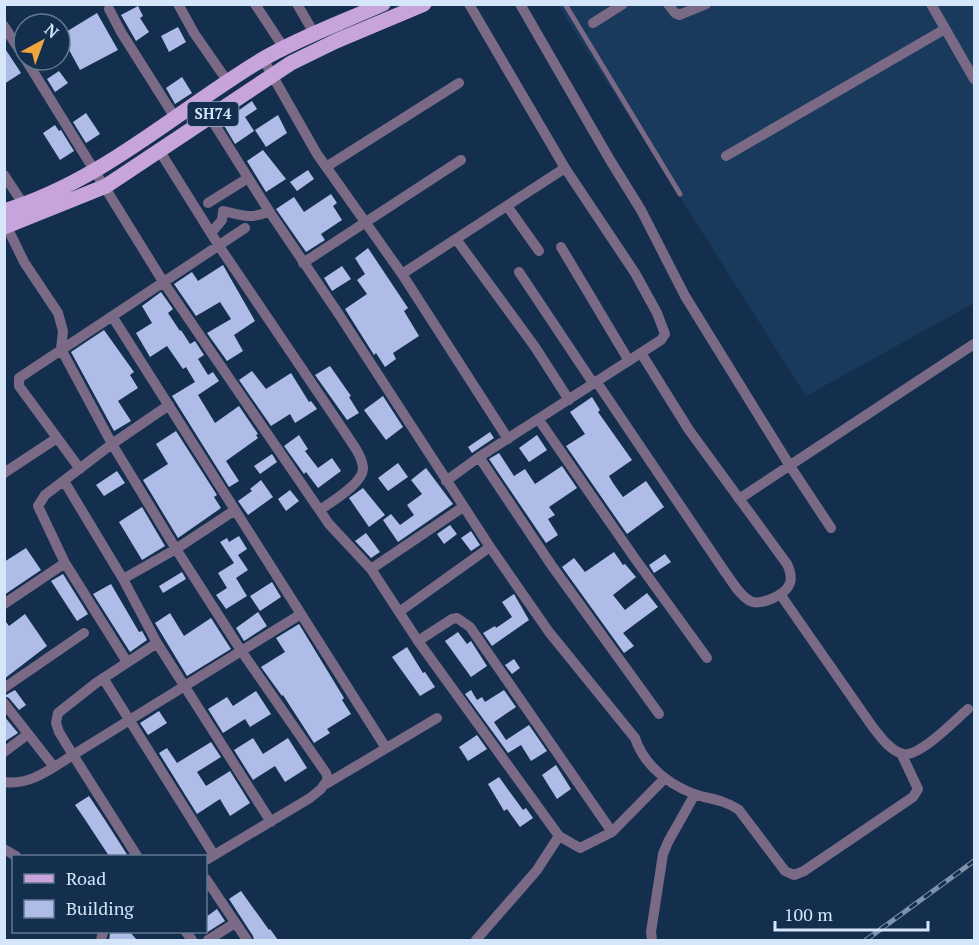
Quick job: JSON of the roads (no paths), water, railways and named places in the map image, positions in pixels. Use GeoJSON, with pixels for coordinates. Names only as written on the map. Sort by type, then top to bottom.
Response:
{"type":"FeatureCollection","features":[{"type":"Feature","properties":{"kind":"main road","name":"SH74"},"geometry":{"type":"LineString","coordinates":[[5,222],[105,186],[291,63],[336,41],[424,4]]}},
{"type":"Feature","properties":{"kind":"main road","name":"SH74"},"geometry":{"type":"LineString","coordinates":[[5,222],[24,205],[96,172],[263,60],[314,33],[374,6]]}},
{"type":"Feature","properties":{"kind":"street"},"geometry":{"type":"LineString","coordinates":[[178,4],[228,82]]}},
{"type":"Feature","properties":{"kind":"street"},"geometry":{"type":"LineString","coordinates":[[255,4],[284,48]]}},
{"type":"Feature","properties":{"kind":"street"},"geometry":{"type":"LineString","coordinates":[[297,4],[314,33]]}},
{"type":"Feature","properties":{"kind":"street"},"geometry":{"type":"LineString","coordinates":[[446,481],[661,340],[664,334],[663,326],[635,273],[565,168],[469,4]]}},
{"type":"Feature","properties":{"kind":"street"},"geometry":{"type":"LineString","coordinates":[[519,4],[641,210],[685,296],[831,528]]}},
{"type":"Feature","properties":{"kind":"street"},"geometry":{"type":"LineString","coordinates":[[592,23],[623,4]]}},
{"type":"Feature","properties":{"kind":"street"},"geometry":{"type":"LineString","coordinates":[[668,4],[679,15],[706,4]]}},
{"type":"Feature","properties":{"kind":"street"},"geometry":{"type":"LineString","coordinates":[[931,4],[975,80]]}},
{"type":"Feature","properties":{"kind":"street"},"geometry":{"type":"LineString","coordinates":[[109,9],[176,119]]}},
{"type":"Feature","properties":{"kind":"street"},"geometry":{"type":"LineString","coordinates":[[726,156],[945,29]]}},
{"type":"Feature","properties":{"kind":"street"},"geometry":{"type":"LineString","coordinates":[[263,60],[316,154],[402,274],[508,439]]}},
{"type":"Feature","properties":{"kind":"street"},"geometry":{"type":"LineString","coordinates":[[34,72],[164,283],[329,524],[371,569],[418,641],[559,836],[580,848],[612,832],[665,778]]}},
{"type":"Feature","properties":{"kind":"street"},"geometry":{"type":"LineString","coordinates":[[327,167],[459,83]]}},
{"type":"Feature","properties":{"kind":"street"},"geometry":{"type":"LineString","coordinates":[[210,117],[269,211],[490,547],[549,632],[635,738],[641,754],[665,778],[680,788],[729,803],[739,810],[785,871],[794,875],[804,871],[913,797],[918,789],[901,753],[883,739],[872,726],[780,594]]}},
{"type":"Feature","properties":{"kind":"street"},"geometry":{"type":"LineString","coordinates":[[159,150],[219,246],[360,457],[362,475],[355,485],[320,510]]}},
{"type":"Feature","properties":{"kind":"street"},"geometry":{"type":"LineString","coordinates":[[303,263],[460,160]]}},
{"type":"Feature","properties":{"kind":"street"},"geometry":{"type":"LineString","coordinates":[[402,274],[565,168]]}},
{"type":"Feature","properties":{"kind":"street"},"geometry":{"type":"LineString","coordinates":[[4,175],[24,205]]}},
{"type":"Feature","properties":{"kind":"street"},"geometry":{"type":"LineString","coordinates":[[208,203],[248,178]]}},
{"type":"Feature","properties":{"kind":"street"},"geometry":{"type":"LineString","coordinates":[[183,188],[223,211],[248,217],[260,216],[269,211]]}},
{"type":"Feature","properties":{"kind":"street"},"geometry":{"type":"LineString","coordinates":[[507,206],[539,250]]}},
{"type":"Feature","properties":{"kind":"street"},"geometry":{"type":"LineString","coordinates":[[211,233],[222,220],[223,211]]}},
{"type":"Feature","properties":{"kind":"street"},"geometry":{"type":"LineString","coordinates":[[5,222],[24,262],[61,320],[63,330],[61,349],[112,444],[242,652],[326,773],[328,779],[326,784]]}},
{"type":"Feature","properties":{"kind":"street"},"geometry":{"type":"LineString","coordinates":[[80,469],[18,383],[19,378],[245,228]]}},
{"type":"Feature","properties":{"kind":"street"},"geometry":{"type":"LineString","coordinates":[[456,239],[535,347],[569,400]]}},
{"type":"Feature","properties":{"kind":"street"},"geometry":{"type":"LineString","coordinates":[[561,247],[629,361]]}},
{"type":"Feature","properties":{"kind":"street"},"geometry":{"type":"LineString","coordinates":[[519,272],[741,594],[759,603],[780,594],[789,586],[791,580],[789,568],[689,430],[641,353]]}},
{"type":"Feature","properties":{"kind":"street"},"geometry":{"type":"LineString","coordinates":[[112,316],[386,748]]}},
{"type":"Feature","properties":{"kind":"street"},"geometry":{"type":"LineString","coordinates":[[739,499],[975,344]]}},
{"type":"Feature","properties":{"kind":"street"},"geometry":{"type":"LineString","coordinates":[[127,662],[65,562],[38,506],[45,495],[112,444],[169,405]]}},
{"type":"Feature","properties":{"kind":"street"},"geometry":{"type":"LineString","coordinates":[[539,420],[707,658]]}},
{"type":"Feature","properties":{"kind":"street"},"geometry":{"type":"LineString","coordinates":[[4,473],[57,438]]}},
{"type":"Feature","properties":{"kind":"street"},"geometry":{"type":"LineString","coordinates":[[479,458],[552,566],[659,714]]}},
{"type":"Feature","properties":{"kind":"street"},"geometry":{"type":"LineString","coordinates":[[64,481],[123,579],[157,643],[271,822]]}},
{"type":"Feature","properties":{"kind":"street"},"geometry":{"type":"LineString","coordinates":[[371,569],[463,507]]}},
{"type":"Feature","properties":{"kind":"street"},"geometry":{"type":"LineString","coordinates":[[123,579],[176,549],[235,510]]}},
{"type":"Feature","properties":{"kind":"street"},"geometry":{"type":"LineString","coordinates":[[399,612],[490,547]]}},
{"type":"Feature","properties":{"kind":"street"},"geometry":{"type":"LineString","coordinates":[[4,604],[65,562]]}},
{"type":"Feature","properties":{"kind":"street"},"geometry":{"type":"LineString","coordinates":[[4,782],[28,781],[54,767],[301,614]]}},
{"type":"Feature","properties":{"kind":"street"},"geometry":{"type":"LineString","coordinates":[[418,641],[452,619],[457,618],[470,627],[612,832]]}},
{"type":"Feature","properties":{"kind":"street"},"geometry":{"type":"LineString","coordinates":[[4,688],[84,633]]}},
{"type":"Feature","properties":{"kind":"street"},"geometry":{"type":"LineString","coordinates":[[136,855],[59,732],[56,723],[58,713],[103,678],[157,643]]}},
{"type":"Feature","properties":{"kind":"street"},"geometry":{"type":"LineString","coordinates":[[103,678],[210,857],[271,822],[310,798],[326,784],[437,718]]}},
{"type":"Feature","properties":{"kind":"street"},"geometry":{"type":"LineString","coordinates":[[4,702],[27,735],[54,767]]}},
{"type":"Feature","properties":{"kind":"street"},"geometry":{"type":"LineString","coordinates":[[901,753],[907,754],[920,750],[968,709]]}},
{"type":"Feature","properties":{"kind":"street"},"geometry":{"type":"LineString","coordinates":[[4,752],[27,735]]}},
{"type":"Feature","properties":{"kind":"street"},"geometry":{"type":"LineString","coordinates":[[651,940],[663,854],[695,794]]}},
{"type":"Feature","properties":{"kind":"street"},"geometry":{"type":"LineString","coordinates":[[476,940],[537,870],[559,836]]}},
{"type":"Feature","properties":{"kind":"street"},"geometry":{"type":"LineString","coordinates":[[207,880],[247,940]]}},
{"type":"Feature","properties":{"kind":"street"},"geometry":{"type":"LineString","coordinates":[[208,940],[235,922]]}},
{"type":"Feature","properties":{"kind":"lane"},"geometry":{"type":"LineString","coordinates":[[565,4],[680,194]]}},
{"type":"Feature","properties":{"kind":"railway"},"geometry":{"type":"LineString","coordinates":[[866,940],[974,861]]}}]}
